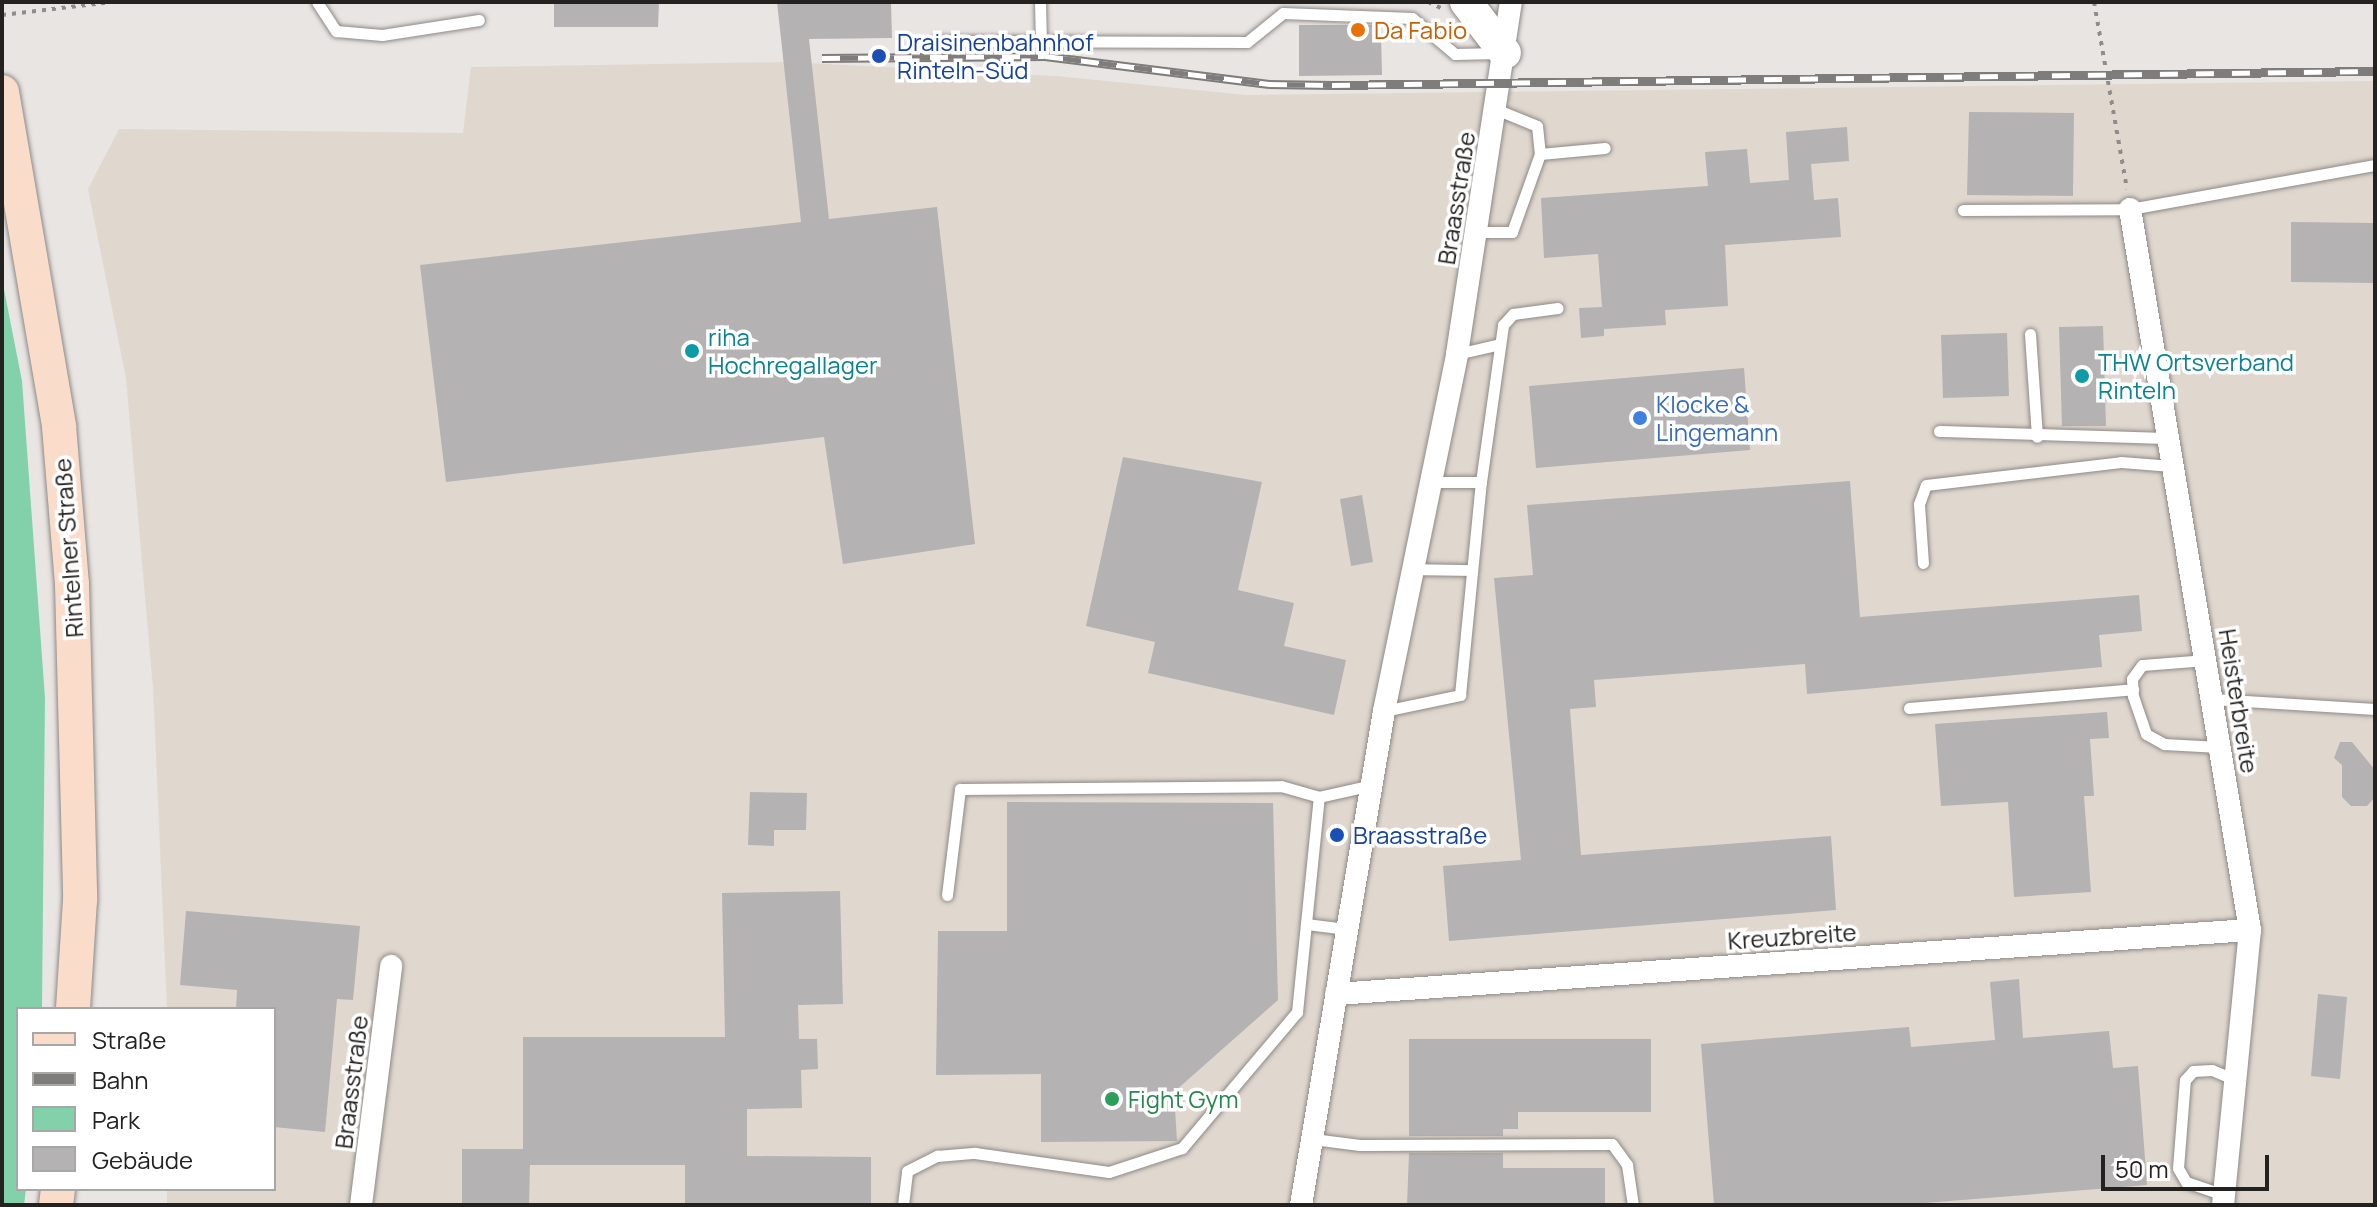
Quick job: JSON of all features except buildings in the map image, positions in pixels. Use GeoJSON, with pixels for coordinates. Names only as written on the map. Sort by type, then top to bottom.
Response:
{"type":"FeatureCollection","features":[{"type":"Feature","properties":{"kind":"main road"},"geometry":{"type":"LineString","coordinates":[[1466,2],[1505,53]]}},
{"type":"Feature","properties":{"kind":"main road","name":"Rintelner Straße"},"geometry":{"type":"LineString","coordinates":[[2,92],[59,426],[72,584],[80,900],[73,1007]]}},
{"type":"Feature","properties":{"kind":"street","name":"Braasstraße"},"geometry":{"type":"LineString","coordinates":[[1301,1205],[1410,569],[1432,482],[1457,354],[1498,110],[1511,2]]}},
{"type":"Feature","properties":{"kind":"street","name":"Heisterbreite"},"geometry":{"type":"LineString","coordinates":[[2130,209],[2250,930],[2224,1200]]}},
{"type":"Feature","properties":{"kind":"street","name":"Kreuzbreite"},"geometry":{"type":"LineString","coordinates":[[1336,994],[2250,930]]}},
{"type":"Feature","properties":{"kind":"street","name":"Braasstraße"},"geometry":{"type":"LineString","coordinates":[[361,1205],[391,966]]}},
{"type":"Feature","properties":{"kind":"lane"},"geometry":{"type":"LineString","coordinates":[[317,2],[336,31],[382,35],[479,20]]}},
{"type":"Feature","properties":{"kind":"lane"},"geometry":{"type":"LineString","coordinates":[[1040,2],[1041,43]]}},
{"type":"Feature","properties":{"kind":"lane"},"geometry":{"type":"LineString","coordinates":[[935,41],[1247,42],[1283,13],[1412,18],[1455,54],[1505,53]]}},
{"type":"Feature","properties":{"kind":"lane"},"geometry":{"type":"LineString","coordinates":[[1477,232],[1512,232],[1540,154],[1537,126],[1498,110]]}},
{"type":"Feature","properties":{"kind":"lane"},"geometry":{"type":"LineString","coordinates":[[1540,154],[1605,148]]}},
{"type":"Feature","properties":{"kind":"lane"},"geometry":{"type":"LineString","coordinates":[[1963,210],[2130,209],[2375,165]]}},
{"type":"Feature","properties":{"kind":"lane"},"geometry":{"type":"LineString","coordinates":[[1384,711],[1460,695],[1470,570],[1503,325],[1513,314],[1558,308]]}},
{"type":"Feature","properties":{"kind":"lane"},"geometry":{"type":"LineString","coordinates":[[2030,334],[2037,437]]}},
{"type":"Feature","properties":{"kind":"lane"},"geometry":{"type":"LineString","coordinates":[[1457,354],[1500,344]]}},
{"type":"Feature","properties":{"kind":"lane"},"geometry":{"type":"LineString","coordinates":[[1939,431],[2037,437],[2168,438]]}},
{"type":"Feature","properties":{"kind":"lane"},"geometry":{"type":"LineString","coordinates":[[1923,563],[1919,504],[1926,485],[2121,462],[2172,466]]}},
{"type":"Feature","properties":{"kind":"lane"},"geometry":{"type":"LineString","coordinates":[[1432,482],[1481,482]]}},
{"type":"Feature","properties":{"kind":"lane"},"geometry":{"type":"LineString","coordinates":[[1410,569],[1470,570]]}},
{"type":"Feature","properties":{"kind":"lane"},"geometry":{"type":"LineString","coordinates":[[2206,660],[2142,665],[2133,689],[2146,734],[2164,744],[2221,748]]}},
{"type":"Feature","properties":{"kind":"lane"},"geometry":{"type":"LineString","coordinates":[[1909,708],[2133,689]]}},
{"type":"Feature","properties":{"kind":"lane"},"geometry":{"type":"LineString","coordinates":[[2213,699],[2375,709]]}},
{"type":"Feature","properties":{"kind":"lane"},"geometry":{"type":"LineString","coordinates":[[947,895],[960,789],[1281,786],[1319,797],[1372,784]]}},
{"type":"Feature","properties":{"kind":"lane"},"geometry":{"type":"LineString","coordinates":[[903,1205],[907,1171],[937,1156],[975,1153],[1109,1172],[1182,1148],[1297,1012],[1319,797]]}},
{"type":"Feature","properties":{"kind":"lane"},"geometry":{"type":"LineString","coordinates":[[1306,924],[1346,929]]}},
{"type":"Feature","properties":{"kind":"lane"},"geometry":{"type":"LineString","coordinates":[[2224,1200],[2186,1182],[2178,1168],[2185,1080],[2193,1071],[2212,1070],[2235,1080]]}},
{"type":"Feature","properties":{"kind":"lane"},"geometry":{"type":"LineString","coordinates":[[1313,1139],[1360,1145],[1612,1144],[1627,1165],[1633,1205]]}},
{"type":"Feature","properties":{"kind":"path"},"geometry":{"type":"LineString","coordinates":[[2,15],[112,2]]}},
{"type":"Feature","properties":{"kind":"path"},"geometry":{"type":"LineString","coordinates":[[2094,2],[2130,209]]}},
{"type":"Feature","properties":{"kind":"shaded area"},"geometry":{"type":"Polygon","coordinates":[[[787,62],[1056,76],[1246,95],[2375,81],[2375,1205],[167,1205],[167,1191],[276,1191],[276,1007],[167,1007],[153,688],[126,378],[88,189],[119,129],[463,133],[471,67],[787,62]]]}},
{"type":"Feature","properties":{"kind":"green space"},"geometry":{"type":"Polygon","coordinates":[[[2,279],[22,381],[45,698],[42,1007],[16,1007],[16,1191],[26,1191],[24,1205],[2,1205],[2,279]]]}},
{"type":"Feature","properties":{"kind":"railway"},"geometry":{"type":"LineString","coordinates":[[822,58],[1045,56],[1269,84],[1332,85],[2375,71]]}},
{"type":"Feature","properties":{"kind":"place","name":"Da Fabio"},"geometry":{"type":"Point","coordinates":[1358,30]}},
{"type":"Feature","properties":{"kind":"place","name":"Draisinenbahnhof Rinteln-Süd"},"geometry":{"type":"Point","coordinates":[879,56]}},
{"type":"Feature","properties":{"kind":"place","name":"riha Hochregallager"},"geometry":{"type":"Point","coordinates":[692,351]}},
{"type":"Feature","properties":{"kind":"place","name":"THW Ortsverband Rinteln"},"geometry":{"type":"Point","coordinates":[2082,376]}},
{"type":"Feature","properties":{"kind":"place","name":"Klocke & Lingemann"},"geometry":{"type":"Point","coordinates":[1640,418]}},
{"type":"Feature","properties":{"kind":"place","name":"Braasstraße"},"geometry":{"type":"Point","coordinates":[1337,835]}},
{"type":"Feature","properties":{"kind":"place","name":"Fight Gym"},"geometry":{"type":"Point","coordinates":[1112,1099]}}]}
